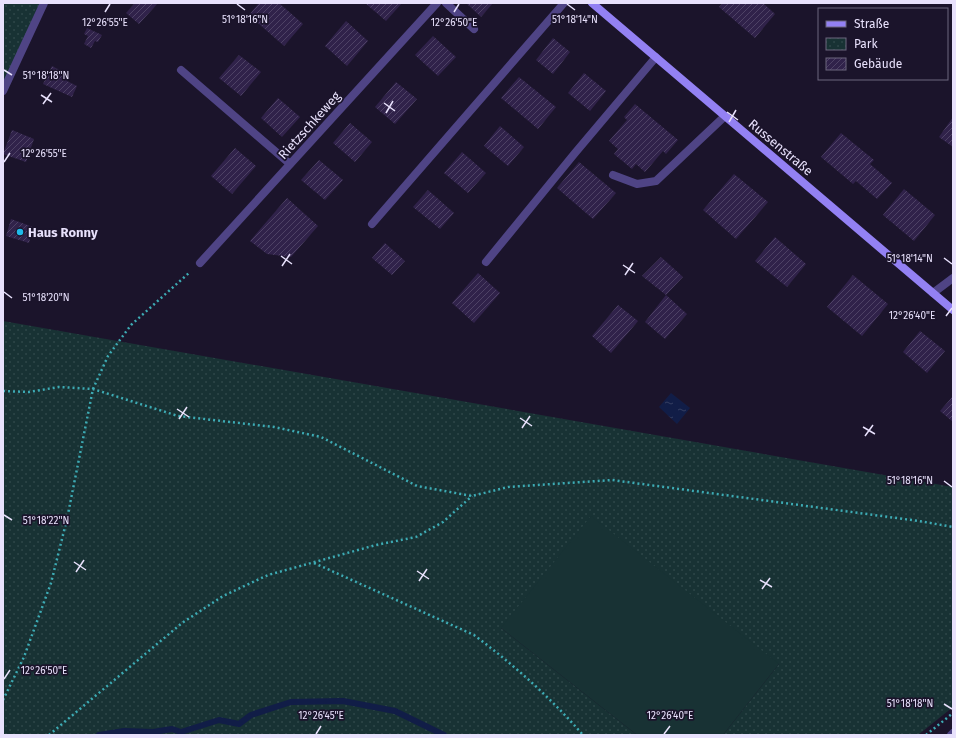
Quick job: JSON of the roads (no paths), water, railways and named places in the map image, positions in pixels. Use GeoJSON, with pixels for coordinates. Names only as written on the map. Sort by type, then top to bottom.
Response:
{"type":"FeatureCollection","features":[{"type":"Feature","properties":{"kind":"street"},"geometry":{"type":"LineString","coordinates":[[3,91],[44,3]]}},
{"type":"Feature","properties":{"kind":"street","name":"Rietzschkeweg"},"geometry":{"type":"LineString","coordinates":[[200,263],[437,3]]}},
{"type":"Feature","properties":{"kind":"street"},"geometry":{"type":"LineString","coordinates":[[446,3],[474,29]]}},
{"type":"Feature","properties":{"kind":"street"},"geometry":{"type":"LineString","coordinates":[[372,224],[564,3]]}},
{"type":"Feature","properties":{"kind":"street","name":"Russenstraße"},"geometry":{"type":"LineString","coordinates":[[592,3],[953,310]]}},
{"type":"Feature","properties":{"kind":"street"},"geometry":{"type":"LineString","coordinates":[[486,262],[574,153],[656,57]]}},
{"type":"Feature","properties":{"kind":"street"},"geometry":{"type":"LineString","coordinates":[[181,70],[290,164]]}},
{"type":"Feature","properties":{"kind":"street"},"geometry":{"type":"LineString","coordinates":[[613,175],[637,184],[656,181],[725,116]]}},
{"type":"Feature","properties":{"kind":"street"},"geometry":{"type":"LineString","coordinates":[[934,293],[953,278]]}},
{"type":"Feature","properties":{"kind":"water"},"geometry":{"type":"Polygon","coordinates":[[[671,393],[690,408],[677,424],[659,407],[671,393]]]}},
{"type":"Feature","properties":{"kind":"waterway"},"geometry":{"type":"LineString","coordinates":[[99,735],[124,731],[153,732],[172,729],[181,732],[219,720],[239,724],[251,715],[291,702],[343,701],[395,711],[444,735]]}},
{"type":"Feature","properties":{"kind":"place","name":"Haus Ronny"},"geometry":{"type":"Point","coordinates":[20,232]}}]}
